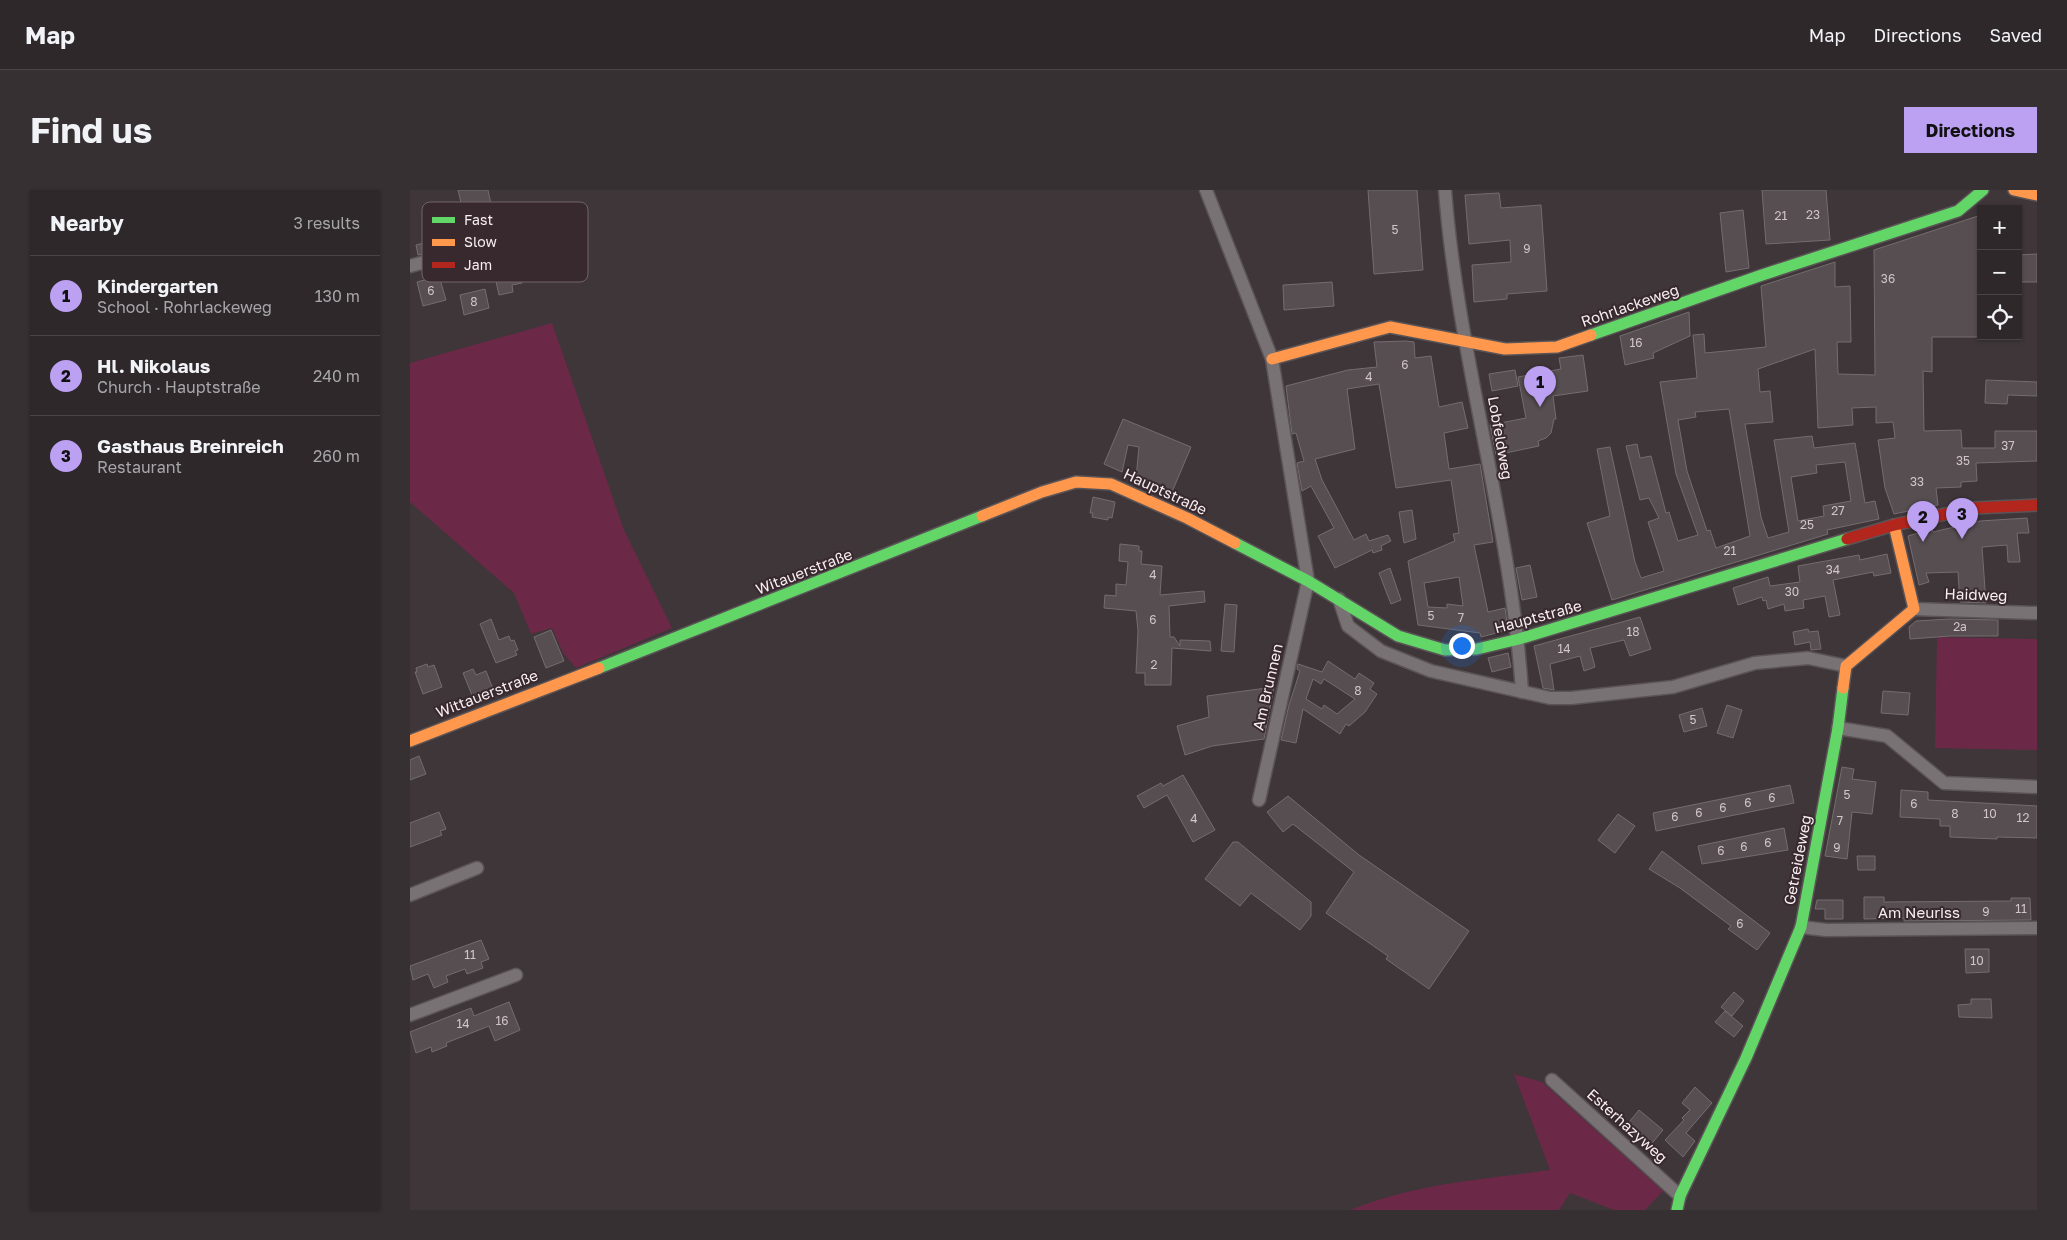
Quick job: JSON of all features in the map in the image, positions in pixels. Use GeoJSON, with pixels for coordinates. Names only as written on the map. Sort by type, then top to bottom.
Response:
{"type":"FeatureCollection","features":[{"type":"Feature","properties":{"kind":"street"},"geometry":{"type":"LineString","coordinates":[[1206,190],[1272,359],[1308,581]]}},
{"type":"Feature","properties":{"kind":"street","name":"Lobfeldweg"},"geometry":{"type":"LineString","coordinates":[[1445,190],[1448,224],[1467,340],[1519,639],[1522,692]]}},
{"type":"Feature","properties":{"kind":"street","name":"Rohrlackeweg"},"geometry":{"type":"LineString","coordinates":[[1272,359],[1390,327],[1467,340],[1505,349],[1557,347],[1759,276],[1958,211],[1983,190]]}},
{"type":"Feature","properties":{"kind":"street"},"geometry":{"type":"LineString","coordinates":[[2014,190],[2037,195]]}},
{"type":"Feature","properties":{"kind":"street","name":"Hauptstraße"},"geometry":{"type":"LineString","coordinates":[[1042,492],[1076,482],[1111,484],[1187,518],[1308,581],[1398,636],[1445,650],[1477,649],[1519,639],[1894,525],[1974,508],[2037,505]]}},
{"type":"Feature","properties":{"kind":"street","name":"Witauerstraße"},"geometry":{"type":"LineString","coordinates":[[574,676],[825,580],[1042,492]]}},
{"type":"Feature","properties":{"kind":"street"},"geometry":{"type":"LineString","coordinates":[[1339,599],[1348,626],[1381,651],[1431,671],[1550,698],[1571,698],[1673,687],[1755,663],[1808,658],[1846,666],[1914,609],[1894,525]]}},
{"type":"Feature","properties":{"kind":"street","name":"Am Brunnen"},"geometry":{"type":"LineString","coordinates":[[1259,800],[1308,581]]}},
{"type":"Feature","properties":{"kind":"street","name":"Haidweg"},"geometry":{"type":"LineString","coordinates":[[1914,609],[2037,613]]}},
{"type":"Feature","properties":{"kind":"street","name":"Getreideweg"},"geometry":{"type":"LineString","coordinates":[[1677,1210],[1680,1196],[1746,1058],[1801,927],[1838,728],[1846,666]]}},
{"type":"Feature","properties":{"kind":"street","name":"Wittauerstraße"},"geometry":{"type":"LineString","coordinates":[[410,741],[574,676]]}},
{"type":"Feature","properties":{"kind":"street"},"geometry":{"type":"LineString","coordinates":[[1838,728],[1887,736],[1944,783],[2037,787]]}},
{"type":"Feature","properties":{"kind":"street"},"geometry":{"type":"LineString","coordinates":[[410,895],[477,868]]}},
{"type":"Feature","properties":{"kind":"street","name":"Am Neuriss"},"geometry":{"type":"LineString","coordinates":[[1801,927],[1826,930],[2037,928]]}},
{"type":"Feature","properties":{"kind":"street"},"geometry":{"type":"LineString","coordinates":[[410,1016],[516,975]]}},
{"type":"Feature","properties":{"kind":"street","name":"Esterhazyweg"},"geometry":{"type":"LineString","coordinates":[[1552,1080],[1680,1196]]}},
{"type":"Feature","properties":{"kind":"shaded area"},"geometry":{"type":"Polygon","coordinates":[[[552,323],[624,530],[672,628],[576,668],[563,653],[552,628],[531,634],[514,593],[410,502],[410,363],[552,323]]]}},
{"type":"Feature","properties":{"kind":"shaded area"},"geometry":{"type":"Polygon","coordinates":[[[1937,637],[2037,639],[2037,750],[1935,748],[1937,637]]]}},
{"type":"Feature","properties":{"kind":"shaded area"},"geometry":{"type":"Polygon","coordinates":[[[1514,1074],[1542,1082],[1663,1191],[1645,1210],[1614,1210],[1570,1193],[1559,1210],[1350,1210],[1375,1201],[1424,1188],[1550,1170],[1514,1074]]]}},
{"type":"Feature","properties":{"kind":"building"},"geometry":{"type":"Polygon","coordinates":[[[458,190],[488,190],[491,202],[461,202],[458,190]]]}},
{"type":"Feature","properties":{"kind":"building"},"geometry":{"type":"Polygon","coordinates":[[[1368,190],[1417,190],[1423,270],[1374,274],[1368,190]]]}},
{"type":"Feature","properties":{"kind":"building"},"geometry":{"type":"Polygon","coordinates":[[[1762,190],[1826,190],[1830,240],[1766,244],[1762,190]]]}},
{"type":"Feature","properties":{"kind":"building"},"geometry":{"type":"Polygon","coordinates":[[[1499,193],[1501,208],[1541,205],[1547,291],[1507,294],[1507,299],[1474,302],[1472,265],[1511,262],[1510,240],[1469,244],[1465,195],[1499,193]]]}},
{"type":"Feature","properties":{"kind":"building"},"geometry":{"type":"Polygon","coordinates":[[[1743,210],[1749,268],[1726,272],[1720,213],[1743,210]]]}},
{"type":"Feature","properties":{"kind":"building"},"geometry":{"type":"Polygon","coordinates":[[[1977,216],[1977,337],[1932,337],[1932,372],[1923,371],[1924,431],[1961,430],[1962,448],[1995,448],[1995,431],[2037,431],[2037,461],[1976,463],[1977,481],[1961,482],[1961,487],[1936,488],[1938,505],[1894,514],[1885,488],[1878,440],[1895,438],[1893,422],[1876,423],[1876,407],[1852,408],[1853,425],[1818,428],[1815,349],[1758,369],[1760,392],[1770,391],[1773,422],[1745,424],[1761,517],[1768,538],[1789,532],[1774,440],[1812,436],[1814,448],[1855,443],[1865,503],[1875,501],[1879,519],[1827,530],[1828,534],[1612,600],[1587,523],[1610,516],[1597,449],[1610,447],[1635,562],[1641,578],[1664,571],[1648,522],[1659,518],[1649,498],[1640,500],[1626,446],[1637,444],[1640,458],[1651,456],[1666,513],[1669,512],[1678,541],[1698,535],[1676,474],[1660,382],[1697,378],[1693,335],[1704,334],[1705,353],[1766,347],[1761,286],[1835,262],[1835,287],[1850,286],[1851,342],[1837,342],[1838,374],[1875,375],[1874,250],[1977,216]],[[1729,409],[1695,412],[1696,417],[1678,420],[1687,471],[1707,531],[1710,530],[1716,548],[1750,536],[1729,409]],[[1845,462],[1816,465],[1817,473],[1791,477],[1798,521],[1824,516],[1823,506],[1851,501],[1845,462]]]}},
{"type":"Feature","properties":{"kind":"building"},"geometry":{"type":"Polygon","coordinates":[[[422,244],[422,254],[418,255],[416,245],[422,244]]]}},
{"type":"Feature","properties":{"kind":"building"},"geometry":{"type":"Polygon","coordinates":[[[2037,254],[2037,282],[2022,282],[2022,255],[2037,254]]]}},
{"type":"Feature","properties":{"kind":"building"},"geometry":{"type":"Polygon","coordinates":[[[417,282],[441,282],[446,300],[423,306],[417,282]]]}},
{"type":"Feature","properties":{"kind":"building"},"geometry":{"type":"Polygon","coordinates":[[[496,282],[522,282],[512,285],[513,292],[499,295],[496,282]]]}},
{"type":"Feature","properties":{"kind":"building"},"geometry":{"type":"Polygon","coordinates":[[[1332,282],[1334,306],[1284,310],[1283,285],[1332,282]]]}},
{"type":"Feature","properties":{"kind":"building"},"geometry":{"type":"Polygon","coordinates":[[[485,289],[489,308],[464,315],[460,295],[485,289]]]}},
{"type":"Feature","properties":{"kind":"building"},"geometry":{"type":"Polygon","coordinates":[[[1689,312],[1690,336],[1653,353],[1654,358],[1625,365],[1620,336],[1689,312]]]}},
{"type":"Feature","properties":{"kind":"building"},"geometry":{"type":"Polygon","coordinates":[[[1374,342],[1414,342],[1415,358],[1431,356],[1439,407],[1462,402],[1468,428],[1444,433],[1449,469],[1480,464],[1493,542],[1474,545],[1488,612],[1505,608],[1508,630],[1481,637],[1480,633],[1418,625],[1408,561],[1455,541],[1453,534],[1459,533],[1451,480],[1396,488],[1379,384],[1347,389],[1355,449],[1315,459],[1322,480],[1354,540],[1366,534],[1369,541],[1388,535],[1391,541],[1381,546],[1382,550],[1373,553],[1372,550],[1335,568],[1318,536],[1334,528],[1311,486],[1302,491],[1297,463],[1304,461],[1296,433],[1292,434],[1286,386],[1348,370],[1377,367],[1374,342]],[[1459,577],[1424,583],[1428,607],[1447,608],[1447,604],[1463,606],[1459,577]]]}},
{"type":"Feature","properties":{"kind":"building"},"geometry":{"type":"Polygon","coordinates":[[[1583,355],[1588,391],[1553,396],[1556,419],[1554,419],[1551,433],[1546,438],[1538,441],[1539,446],[1496,455],[1490,425],[1526,418],[1518,377],[1561,369],[1559,358],[1583,355]]]}},
{"type":"Feature","properties":{"kind":"building"},"geometry":{"type":"Polygon","coordinates":[[[1515,370],[1518,386],[1492,391],[1489,374],[1515,370]]]}},
{"type":"Feature","properties":{"kind":"building"},"geometry":{"type":"Polygon","coordinates":[[[1986,380],[2037,382],[2037,396],[2008,395],[2007,404],[1985,403],[1986,380]]]}},
{"type":"Feature","properties":{"kind":"building"},"geometry":{"type":"Polygon","coordinates":[[[1123,419],[1191,447],[1172,492],[1136,478],[1139,447],[1128,445],[1122,472],[1104,464],[1123,419]]]}},
{"type":"Feature","properties":{"kind":"building"},"geometry":{"type":"Polygon","coordinates":[[[1093,497],[1115,502],[1112,518],[1108,517],[1108,520],[1092,517],[1093,513],[1090,513],[1093,497]]]}},
{"type":"Feature","properties":{"kind":"building"},"geometry":{"type":"Polygon","coordinates":[[[1412,510],[1416,539],[1404,543],[1399,512],[1412,510]]]}},
{"type":"Feature","properties":{"kind":"building"},"geometry":{"type":"Polygon","coordinates":[[[2027,518],[2029,533],[2017,533],[2020,562],[2008,562],[2007,545],[1982,547],[1986,603],[1960,602],[1958,572],[1926,573],[1929,582],[1919,585],[1908,536],[1932,529],[1933,532],[1980,521],[2027,518]]]}},
{"type":"Feature","properties":{"kind":"building"},"geometry":{"type":"Polygon","coordinates":[[[1120,544],[1139,546],[1139,551],[1142,551],[1141,564],[1162,566],[1160,595],[1204,591],[1205,602],[1169,606],[1170,637],[1174,637],[1180,646],[1180,640],[1210,641],[1211,651],[1172,648],[1171,685],[1145,685],[1145,673],[1136,673],[1138,631],[1136,611],[1104,608],[1105,595],[1116,596],[1116,584],[1126,585],[1128,562],[1119,561],[1120,544]]]}},
{"type":"Feature","properties":{"kind":"building"},"geometry":{"type":"Polygon","coordinates":[[[1887,554],[1891,573],[1874,576],[1873,572],[1833,580],[1840,615],[1829,617],[1825,596],[1803,600],[1804,608],[1785,611],[1784,604],[1768,609],[1766,600],[1763,601],[1762,597],[1738,605],[1733,588],[1768,577],[1770,586],[1800,582],[1798,566],[1859,555],[1860,560],[1887,554]]]}},
{"type":"Feature","properties":{"kind":"building"},"geometry":{"type":"Polygon","coordinates":[[[1530,565],[1537,597],[1522,600],[1516,568],[1530,565]]]}},
{"type":"Feature","properties":{"kind":"building"},"geometry":{"type":"Polygon","coordinates":[[[1390,568],[1401,600],[1391,604],[1379,573],[1390,568]]]}},
{"type":"Feature","properties":{"kind":"building"},"geometry":{"type":"Polygon","coordinates":[[[1225,604],[1237,605],[1234,652],[1221,651],[1225,604]]]}},
{"type":"Feature","properties":{"kind":"building"},"geometry":{"type":"Polygon","coordinates":[[[1640,617],[1651,649],[1630,656],[1624,640],[1590,648],[1595,667],[1584,671],[1580,656],[1550,664],[1554,690],[1543,688],[1534,646],[1640,617]]]}},
{"type":"Feature","properties":{"kind":"building"},"geometry":{"type":"Polygon","coordinates":[[[491,619],[499,640],[509,636],[511,641],[514,640],[518,650],[515,651],[517,655],[496,663],[480,624],[491,619]]]}},
{"type":"Feature","properties":{"kind":"building"},"geometry":{"type":"Polygon","coordinates":[[[1950,619],[1998,620],[1998,636],[1950,636],[1910,639],[1909,627],[1916,621],[1950,619]]]}},
{"type":"Feature","properties":{"kind":"building"},"geometry":{"type":"Polygon","coordinates":[[[1808,629],[1809,632],[1818,631],[1821,649],[1811,650],[1810,642],[1795,645],[1793,632],[1808,629]]]}},
{"type":"Feature","properties":{"kind":"building"},"geometry":{"type":"Polygon","coordinates":[[[551,630],[564,661],[546,668],[534,637],[551,630]]]}},
{"type":"Feature","properties":{"kind":"building"},"geometry":{"type":"Polygon","coordinates":[[[1508,653],[1511,667],[1492,672],[1488,658],[1508,653]]]}},
{"type":"Feature","properties":{"kind":"building"},"geometry":{"type":"Polygon","coordinates":[[[1328,661],[1355,679],[1359,673],[1374,683],[1370,689],[1377,694],[1365,712],[1349,726],[1346,724],[1340,734],[1303,709],[1296,743],[1281,740],[1289,705],[1300,671],[1297,669],[1298,664],[1322,672],[1328,661]],[[1313,679],[1306,699],[1322,709],[1324,705],[1337,714],[1355,699],[1324,679],[1321,684],[1313,679]]]}},
{"type":"Feature","properties":{"kind":"building"},"geometry":{"type":"Polygon","coordinates":[[[427,664],[428,667],[434,665],[442,687],[423,694],[415,672],[417,672],[416,668],[427,664]]]}},
{"type":"Feature","properties":{"kind":"building"},"geometry":{"type":"Polygon","coordinates":[[[473,669],[476,675],[486,671],[494,692],[474,700],[463,673],[473,669]]]}},
{"type":"Feature","properties":{"kind":"building"},"geometry":{"type":"Polygon","coordinates":[[[1274,687],[1264,739],[1212,746],[1185,755],[1177,726],[1209,717],[1207,696],[1274,687]]]}},
{"type":"Feature","properties":{"kind":"building"},"geometry":{"type":"Polygon","coordinates":[[[1883,691],[1910,693],[1908,715],[1881,713],[1883,691]]]}},
{"type":"Feature","properties":{"kind":"building"},"geometry":{"type":"Polygon","coordinates":[[[1727,705],[1742,710],[1733,738],[1717,733],[1727,705]]]}},
{"type":"Feature","properties":{"kind":"building"},"geometry":{"type":"Polygon","coordinates":[[[1702,708],[1707,726],[1684,732],[1679,715],[1702,708]]]}},
{"type":"Feature","properties":{"kind":"building"},"geometry":{"type":"Polygon","coordinates":[[[419,756],[426,774],[410,780],[410,760],[419,756]]]}},
{"type":"Feature","properties":{"kind":"building"},"geometry":{"type":"Polygon","coordinates":[[[1842,767],[1854,769],[1852,779],[1876,782],[1872,814],[1852,812],[1847,859],[1825,856],[1842,767]]]}},
{"type":"Feature","properties":{"kind":"building"},"geometry":{"type":"Polygon","coordinates":[[[1183,775],[1215,830],[1193,842],[1167,795],[1144,808],[1137,796],[1161,783],[1163,786],[1183,775]]]}},
{"type":"Feature","properties":{"kind":"building"},"geometry":{"type":"Polygon","coordinates":[[[1790,785],[1794,803],[1656,831],[1653,813],[1790,785]]]}},
{"type":"Feature","properties":{"kind":"building"},"geometry":{"type":"Polygon","coordinates":[[[1901,790],[1928,792],[1928,800],[2037,806],[2037,838],[1950,837],[1950,826],[1940,826],[1940,819],[1900,817],[1901,790]]]}},
{"type":"Feature","properties":{"kind":"building"},"geometry":{"type":"Polygon","coordinates":[[[1288,796],[1359,855],[1469,931],[1429,989],[1386,959],[1388,956],[1326,913],[1354,872],[1293,824],[1283,832],[1267,812],[1288,796]]]}},
{"type":"Feature","properties":{"kind":"building"},"geometry":{"type":"Polygon","coordinates":[[[439,812],[446,829],[440,831],[442,835],[410,847],[410,823],[439,812]]]}},
{"type":"Feature","properties":{"kind":"building"},"geometry":{"type":"Polygon","coordinates":[[[1618,814],[1635,826],[1615,853],[1598,840],[1618,814]]]}},
{"type":"Feature","properties":{"kind":"building"},"geometry":{"type":"Polygon","coordinates":[[[1784,828],[1788,850],[1702,864],[1698,846],[1784,828]]]}},
{"type":"Feature","properties":{"kind":"building"},"geometry":{"type":"Polygon","coordinates":[[[1233,842],[1238,842],[1311,902],[1311,916],[1300,930],[1251,893],[1240,906],[1205,879],[1233,842]]]}},
{"type":"Feature","properties":{"kind":"building"},"geometry":{"type":"Polygon","coordinates":[[[1662,851],[1770,933],[1757,950],[1728,929],[1731,926],[1680,888],[1649,869],[1662,851]]]}},
{"type":"Feature","properties":{"kind":"building"},"geometry":{"type":"Polygon","coordinates":[[[1857,856],[1875,856],[1875,870],[1858,870],[1857,856]]]}},
{"type":"Feature","properties":{"kind":"building"},"geometry":{"type":"Polygon","coordinates":[[[1864,897],[1884,897],[1884,902],[2011,901],[2011,898],[2030,898],[2031,920],[1904,921],[1904,918],[1864,919],[1864,897]]]}},
{"type":"Feature","properties":{"kind":"building"},"geometry":{"type":"Polygon","coordinates":[[[1817,900],[1843,900],[1843,919],[1825,919],[1825,909],[1815,909],[1817,900]]]}},
{"type":"Feature","properties":{"kind":"building"},"geometry":{"type":"Polygon","coordinates":[[[481,940],[489,959],[481,962],[483,968],[467,974],[465,969],[446,976],[448,982],[434,988],[428,974],[413,980],[410,966],[481,940]]]}},
{"type":"Feature","properties":{"kind":"building"},"geometry":{"type":"Polygon","coordinates":[[[1965,949],[1989,949],[1989,972],[1966,973],[1965,949]]]}},
{"type":"Feature","properties":{"kind":"building"},"geometry":{"type":"Polygon","coordinates":[[[1734,992],[1744,1001],[1732,1016],[1721,1007],[1734,992]]]}},
{"type":"Feature","properties":{"kind":"building"},"geometry":{"type":"Polygon","coordinates":[[[1971,999],[1991,999],[1992,1018],[1959,1017],[1958,1005],[1971,1004],[1971,999]]]}},
{"type":"Feature","properties":{"kind":"building"},"geometry":{"type":"Polygon","coordinates":[[[509,1002],[520,1030],[495,1041],[489,1026],[446,1043],[447,1046],[432,1052],[431,1047],[416,1053],[410,1032],[471,1008],[474,1016],[509,1002]]]}},
{"type":"Feature","properties":{"kind":"building"},"geometry":{"type":"Polygon","coordinates":[[[1725,1011],[1743,1026],[1734,1037],[1715,1022],[1725,1011]]]}},
{"type":"Feature","properties":{"kind":"building"},"geometry":{"type":"Polygon","coordinates":[[[1695,1087],[1712,1103],[1686,1133],[1695,1141],[1683,1157],[1665,1140],[1684,1120],[1682,1118],[1690,1110],[1682,1103],[1695,1087]]]}},
{"type":"Feature","properties":{"kind":"building"},"geometry":{"type":"Polygon","coordinates":[[[1639,1110],[1663,1130],[1649,1147],[1625,1127],[1639,1110]]]}},
{"type":"Feature","properties":{"kind":"traffic: fast"},"geometry":{"type":"LineString","coordinates":[[1591,335],[1759,276],[1958,211],[1983,190]]}},
{"type":"Feature","properties":{"kind":"traffic: fast"},"geometry":{"type":"LineString","coordinates":[[599,668],[982,516]]}},
{"type":"Feature","properties":{"kind":"traffic: fast"},"geometry":{"type":"LineString","coordinates":[[1235,543],[1308,581],[1398,636],[1445,650],[1477,649],[1519,639],[1847,539]]}},
{"type":"Feature","properties":{"kind":"traffic: fast"},"geometry":{"type":"LineString","coordinates":[[1677,1210],[1680,1196],[1746,1058],[1801,927],[1838,728],[1843,688]]}},
{"type":"Feature","properties":{"kind":"traffic: slow"},"geometry":{"type":"LineString","coordinates":[[2014,190],[2037,195]]}},
{"type":"Feature","properties":{"kind":"traffic: slow"},"geometry":{"type":"LineString","coordinates":[[1272,359],[1390,327],[1505,349],[1557,347],[1591,335]]}},
{"type":"Feature","properties":{"kind":"traffic: slow"},"geometry":{"type":"LineString","coordinates":[[982,516],[1042,492],[1076,482],[1111,484],[1187,518],[1235,543]]}},
{"type":"Feature","properties":{"kind":"traffic: slow"},"geometry":{"type":"LineString","coordinates":[[1843,688],[1846,666],[1914,609],[1894,525]]}},
{"type":"Feature","properties":{"kind":"traffic: slow"},"geometry":{"type":"LineString","coordinates":[[410,741],[599,668]]}},
{"type":"Feature","properties":{"kind":"traffic: jam"},"geometry":{"type":"LineString","coordinates":[[1847,539],[1894,525],[1974,508],[2037,505]]}},
{"type":"Feature","properties":{"kind":"place","name":"Kindergarten"},"geometry":{"type":"Point","coordinates":[1540,407]}},
{"type":"Feature","properties":{"kind":"place","name":"Gasthaus Breinreich"},"geometry":{"type":"Point","coordinates":[1962,539]}},
{"type":"Feature","properties":{"kind":"place","name":"Hl. Nikolaus"},"geometry":{"type":"Point","coordinates":[1923,542]}}]}
